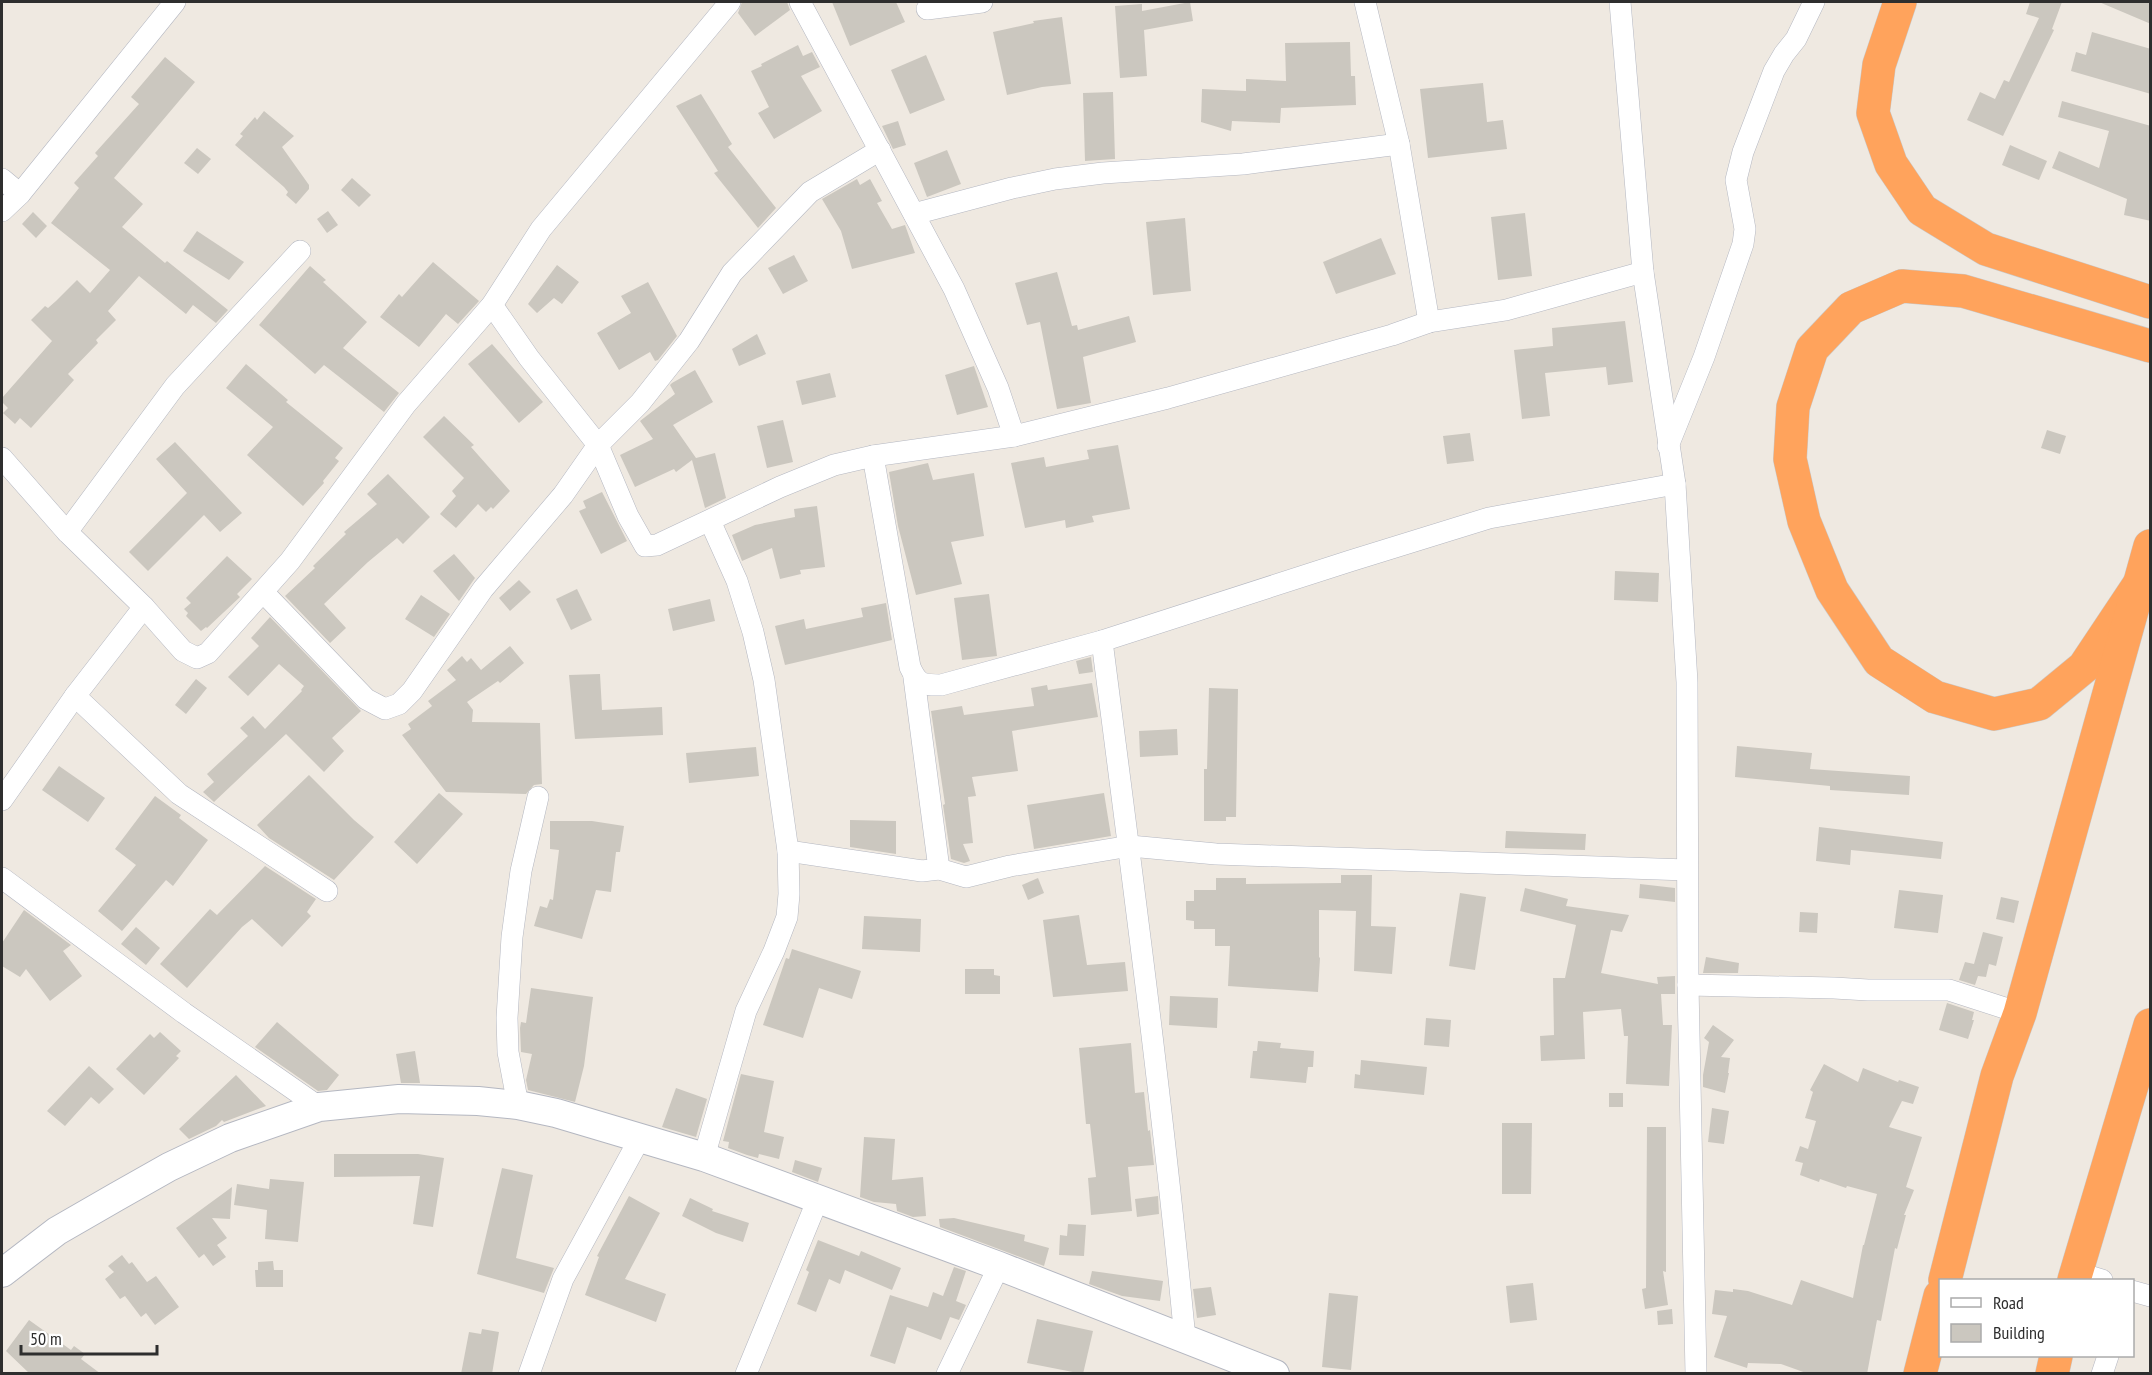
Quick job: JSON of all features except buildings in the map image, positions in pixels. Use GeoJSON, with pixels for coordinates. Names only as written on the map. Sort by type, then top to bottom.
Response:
{"type":"FeatureCollection","features":[{"type":"Feature","properties":{"kind":"highway"},"geometry":{"type":"LineString","coordinates":[[1900,2],[1879,65],[1873,113],[1890,164],[1922,210],[1986,249],[2151,302]]}},
{"type":"Feature","properties":{"kind":"highway"},"geometry":{"type":"LineString","coordinates":[[2150,346],[1963,291],[1902,286],[1851,308],[1812,349],[1793,407],[1790,459],[1804,521],[1832,590],[1879,660],[1935,697],[1994,714],[2038,704],[2084,667],[2138,586],[2151,546]]}},
{"type":"Feature","properties":{"kind":"highway"},"geometry":{"type":"LineString","coordinates":[[1945,1279],[1997,1076],[2020,1012],[2140,621],[2138,586]]}},
{"type":"Feature","properties":{"kind":"highway"},"geometry":{"type":"LineString","coordinates":[[2084,1278],[2151,1025]]}},
{"type":"Feature","properties":{"kind":"highway"},"geometry":{"type":"LineString","coordinates":[[1920,1374],[1939,1303]]}},
{"type":"Feature","properties":{"kind":"highway"},"geometry":{"type":"LineString","coordinates":[[2052,1374],[2056,1357]]}},
{"type":"Feature","properties":{"kind":"street"},"geometry":{"type":"LineString","coordinates":[[2,211],[20,194],[175,2]]}},
{"type":"Feature","properties":{"kind":"street"},"geometry":{"type":"LineString","coordinates":[[2,458],[67,532],[144,607],[183,651],[197,658],[208,653],[290,561],[406,404],[492,304],[541,229],[730,2]]}},
{"type":"Feature","properties":{"kind":"street"},"geometry":{"type":"LineString","coordinates":[[800,2],[977,337],[998,388],[1014,436]]}},
{"type":"Feature","properties":{"kind":"street"},"geometry":{"type":"LineString","coordinates":[[927,9],[982,2]]}},
{"type":"Feature","properties":{"kind":"street"},"geometry":{"type":"LineString","coordinates":[[1365,2],[1399,144],[1429,322]]}},
{"type":"Feature","properties":{"kind":"street"},"geometry":{"type":"LineString","coordinates":[[1620,2],[1643,272],[1675,484],[1687,682],[1688,985],[1696,1374]]}},
{"type":"Feature","properties":{"kind":"street"},"geometry":{"type":"LineString","coordinates":[[1668,446],[1704,357],[1743,244],[1745,229],[1736,180],[1743,152],[1774,71],[1796,39],[1814,2]]}},
{"type":"Feature","properties":{"kind":"street"},"geometry":{"type":"LineString","coordinates":[[914,214],[1055,179],[1103,173],[1243,164],[1399,144]]}},
{"type":"Feature","properties":{"kind":"street"},"geometry":{"type":"LineString","coordinates":[[263,592],[366,699],[384,709],[399,704],[412,691],[483,589],[563,495],[598,445],[640,404],[689,341],[732,273],[810,192],[880,150]]}},
{"type":"Feature","properties":{"kind":"street"},"geometry":{"type":"LineString","coordinates":[[2,179],[20,194]]}},
{"type":"Feature","properties":{"kind":"street"},"geometry":{"type":"LineString","coordinates":[[67,532],[175,386],[300,251]]}},
{"type":"Feature","properties":{"kind":"street"},"geometry":{"type":"LineString","coordinates":[[492,304],[529,358],[598,445],[628,516],[645,546],[657,545],[809,474],[834,465],[873,456],[1014,436],[1168,398],[1392,335],[1429,322],[1506,310],[1643,272]]}},
{"type":"Feature","properties":{"kind":"street"},"geometry":{"type":"LineString","coordinates":[[873,456],[910,668],[914,678],[939,869]]}},
{"type":"Feature","properties":{"kind":"street"},"geometry":{"type":"LineString","coordinates":[[914,678],[921,683],[941,685],[1102,641],[1489,518],[1675,484]]}},
{"type":"Feature","properties":{"kind":"street"},"geometry":{"type":"LineString","coordinates":[[704,1157],[746,1011],[787,917],[789,894],[788,851],[764,680],[753,632],[737,581],[710,521]]}},
{"type":"Feature","properties":{"kind":"street"},"geometry":{"type":"LineString","coordinates":[[2,800],[75,696],[144,607]]}},
{"type":"Feature","properties":{"kind":"street"},"geometry":{"type":"LineString","coordinates":[[1102,641],[1130,846],[1185,1339]]}},
{"type":"Feature","properties":{"kind":"street"},"geometry":{"type":"LineString","coordinates":[[75,696],[179,794],[327,891]]}},
{"type":"Feature","properties":{"kind":"street"},"geometry":{"type":"LineString","coordinates":[[518,1105],[508,1052],[507,1018],[512,937],[521,871],[538,797]]}},
{"type":"Feature","properties":{"kind":"street"},"geometry":{"type":"LineString","coordinates":[[788,851],[922,871],[939,869],[966,877],[1010,866],[1130,846],[1216,854],[1687,870]]}},
{"type":"Feature","properties":{"kind":"street"},"geometry":{"type":"LineString","coordinates":[[2,878],[184,1013],[319,1107]]}},
{"type":"Feature","properties":{"kind":"street"},"geometry":{"type":"LineString","coordinates":[[1688,985],[1949,990],[2020,1012]]}},
{"type":"Feature","properties":{"kind":"street"},"geometry":{"type":"LineString","coordinates":[[2,1273],[57,1232],[169,1167],[230,1138],[319,1107],[399,1099],[478,1101],[518,1105],[556,1113],[704,1157],[999,1266],[1275,1374]]}},
{"type":"Feature","properties":{"kind":"street"},"geometry":{"type":"LineString","coordinates":[[529,1374],[563,1279],[640,1138]]}},
{"type":"Feature","properties":{"kind":"street"},"geometry":{"type":"LineString","coordinates":[[746,1374],[818,1199]]}},
{"type":"Feature","properties":{"kind":"street"},"geometry":{"type":"LineString","coordinates":[[947,1374],[999,1266]]}},
{"type":"Feature","properties":{"kind":"street"},"geometry":{"type":"LineString","coordinates":[[2134,1291],[2151,1296]]}},
{"type":"Feature","properties":{"kind":"street"},"geometry":{"type":"LineString","coordinates":[[2102,1374],[2108,1357]]}}]}
